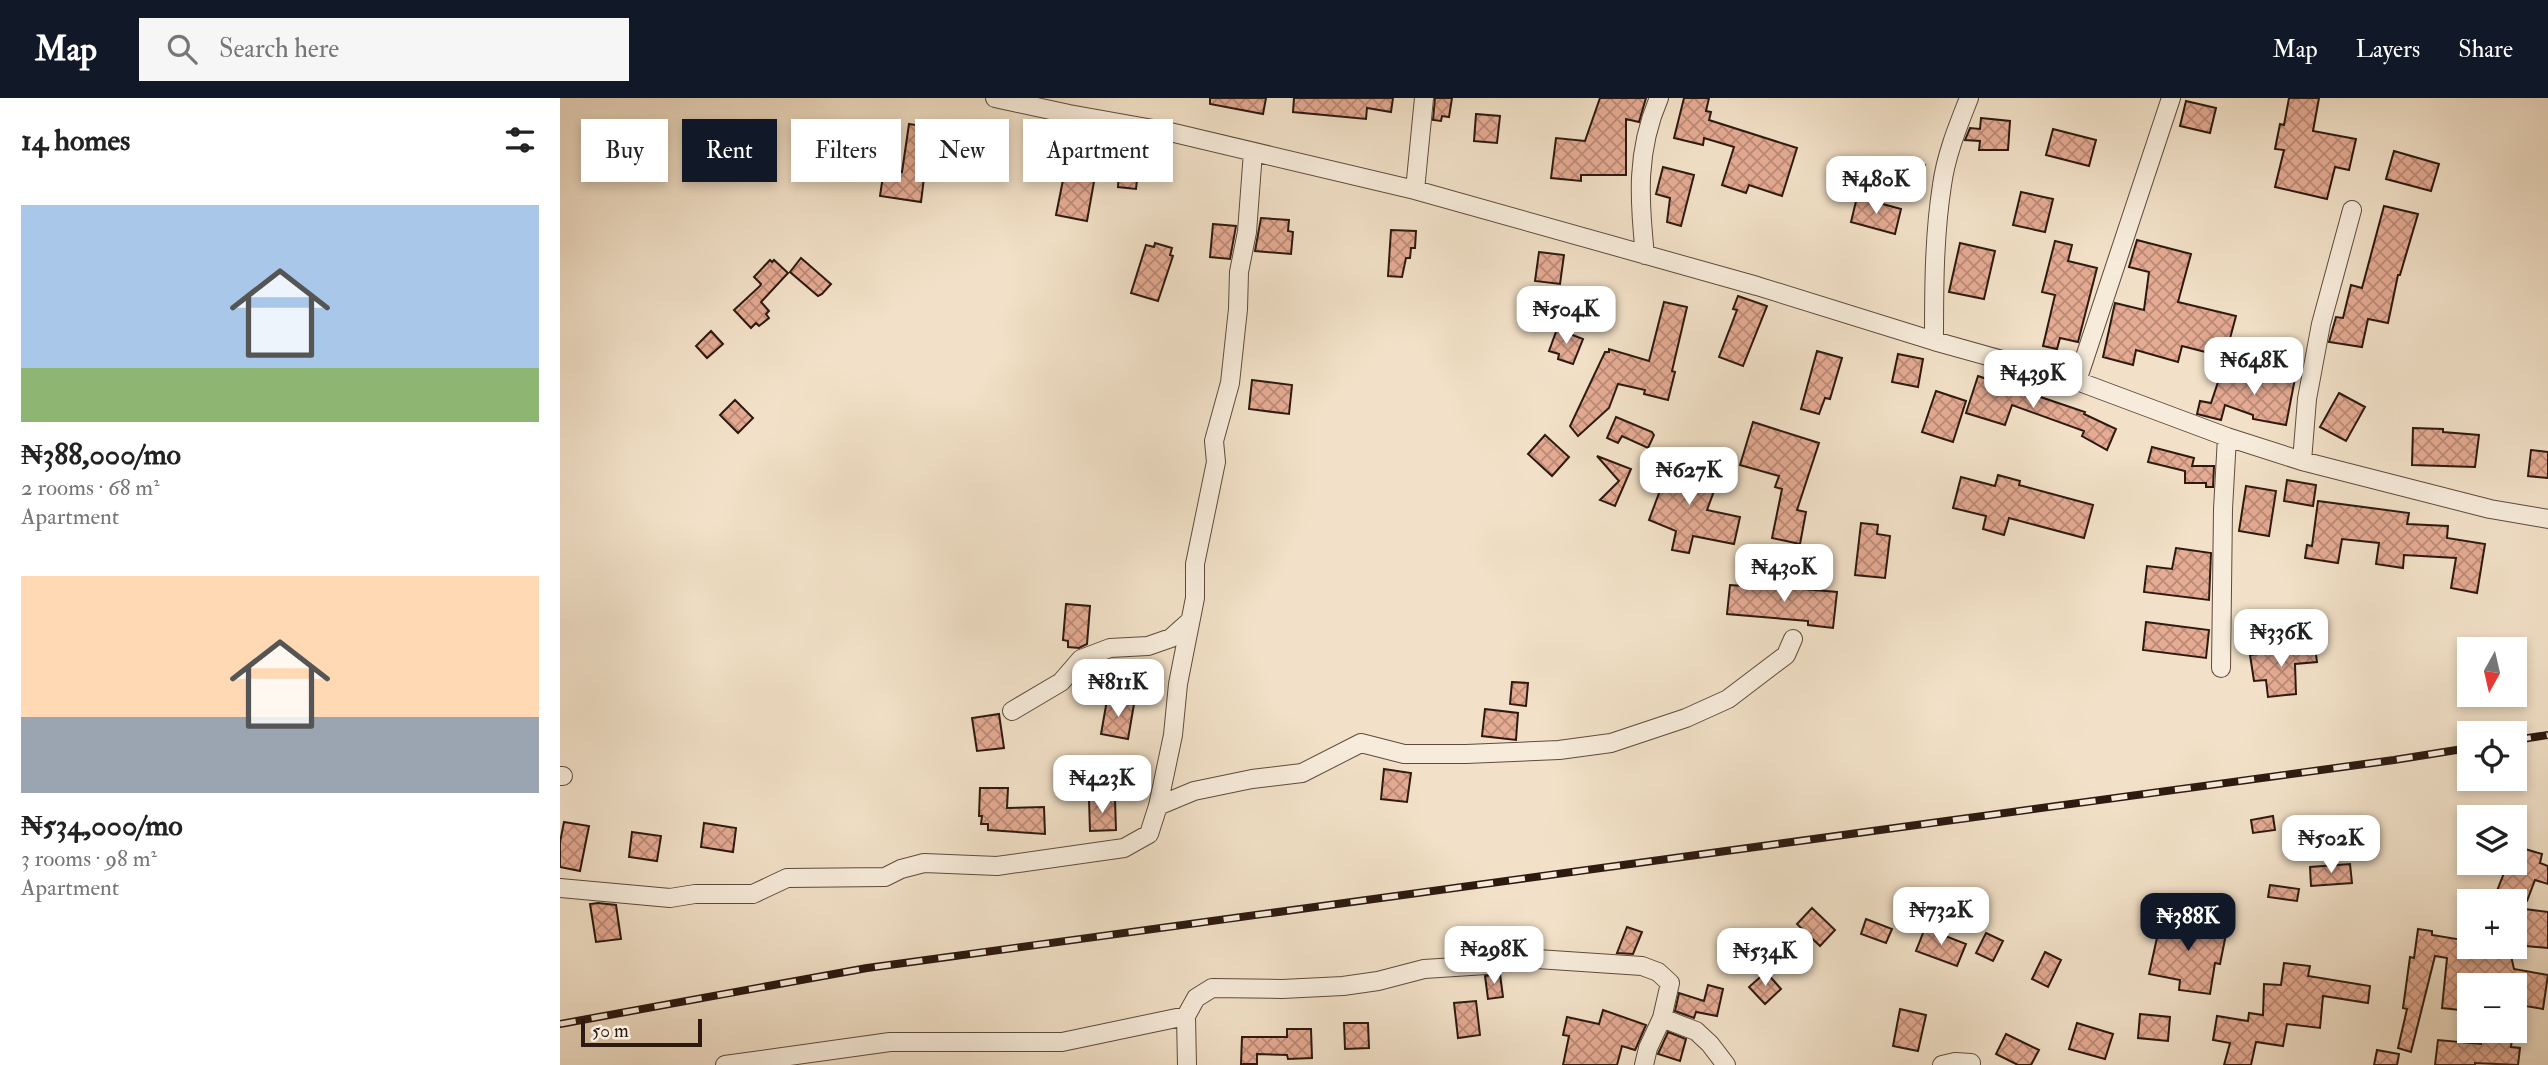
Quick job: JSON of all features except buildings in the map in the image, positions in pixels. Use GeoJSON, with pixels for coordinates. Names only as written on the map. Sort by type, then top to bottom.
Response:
{"type":"FeatureCollection","features":[{"type":"Feature","properties":{"kind":"street"},"geometry":{"type":"LineString","coordinates":[[996,98],[1070,106],[1415,190],[1757,286],[1934,341],[2077,381],[2227,437],[2302,461],[2490,509],[2548,519]]}},
{"type":"Feature","properties":{"kind":"street"},"geometry":{"type":"LineString","coordinates":[[1415,190],[1424,98]]}},
{"type":"Feature","properties":{"kind":"street"},"geometry":{"type":"LineString","coordinates":[[1645,255],[1640,190],[1642,155],[1649,121],[1659,98]]}},
{"type":"Feature","properties":{"kind":"street"},"geometry":{"type":"LineString","coordinates":[[1934,341],[1934,275],[1942,185],[1951,145],[1969,98]]}},
{"type":"Feature","properties":{"kind":"street"},"geometry":{"type":"LineString","coordinates":[[2077,381],[2171,98]]}},
{"type":"Feature","properties":{"kind":"street"},"geometry":{"type":"LineString","coordinates":[[560,888],[670,898],[695,894],[753,894],[787,878],[885,877],[901,869],[924,863],[997,866],[1124,848],[1149,834],[1158,806],[1172,735],[1178,684],[1195,598],[1195,564],[1216,462],[1214,442],[1232,372],[1239,272],[1247,232],[1253,152]]}},
{"type":"Feature","properties":{"kind":"street"},"geometry":{"type":"LineString","coordinates":[[2302,461],[2307,399],[2320,324],[2352,210]]}},
{"type":"Feature","properties":{"kind":"street"},"geometry":{"type":"LineString","coordinates":[[2221,668],[2222,509],[2227,437]]}},
{"type":"Feature","properties":{"kind":"street"},"geometry":{"type":"LineString","coordinates":[[1013,711],[1060,682],[1081,659],[1110,648],[1148,646],[1171,638],[1190,621]]}},
{"type":"Feature","properties":{"kind":"street"},"geometry":{"type":"LineString","coordinates":[[1158,806],[1194,791],[1252,779],[1303,773],[1362,743],[1404,754],[1559,750],[1611,743],[1686,718],[1728,699],[1786,655],[1793,639]]}},
{"type":"Feature","properties":{"kind":"street"},"geometry":{"type":"LineString","coordinates":[[1187,1065],[1186,1016],[1196,998],[1212,988],[1343,986],[1424,969],[1537,959],[1642,966],[1658,972],[1670,983],[1662,1018],[1648,1048],[1644,1065]]}},
{"type":"Feature","properties":{"kind":"street"},"geometry":{"type":"LineString","coordinates":[[725,1065],[890,1042],[1062,1042],[1186,1016]]}},
{"type":"Feature","properties":{"kind":"street"},"geometry":{"type":"LineString","coordinates":[[1662,1018],[1696,1031],[1726,1065]]}},
{"type":"Feature","properties":{"kind":"street"},"geometry":{"type":"LineString","coordinates":[[1942,1065],[1971,1063]]}},
{"type":"Feature","properties":{"kind":"railway"},"geometry":{"type":"LineString","coordinates":[[2527,738],[2548,735]]}},
{"type":"Feature","properties":{"kind":"railway"},"geometry":{"type":"LineString","coordinates":[[560,1024],[867,968],[2457,750]]}}]}
